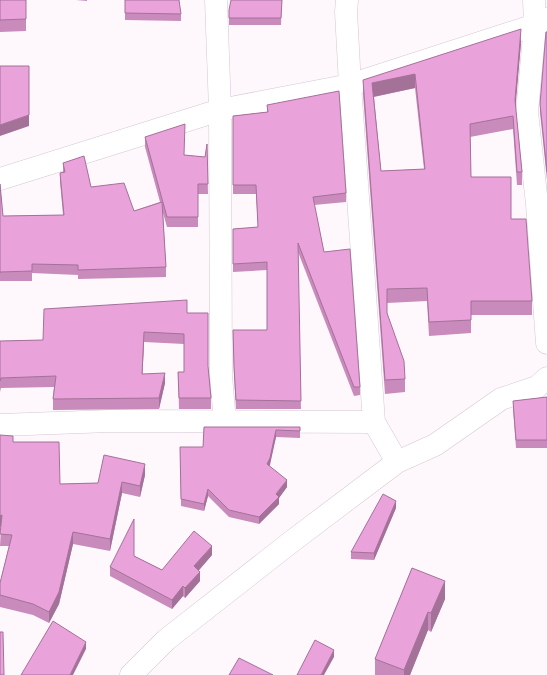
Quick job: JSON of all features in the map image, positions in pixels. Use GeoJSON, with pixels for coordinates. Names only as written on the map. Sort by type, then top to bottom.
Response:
{"type":"FeatureCollection","features":[{"type":"Feature","properties":{"kind":"street"},"geometry":{"type":"LineString","coordinates":[[216,0],[220,110],[221,376],[225,422]]}},
{"type":"Feature","properties":{"kind":"street"},"geometry":{"type":"LineString","coordinates":[[347,0],[346,12],[350,85],[374,422],[397,462]]}},
{"type":"Feature","properties":{"kind":"street"},"geometry":{"type":"LineString","coordinates":[[534,0],[541,22],[527,112],[538,204],[547,343]]}},
{"type":"Feature","properties":{"kind":"street"},"geometry":{"type":"LineString","coordinates":[[0,179],[220,110],[350,85],[541,22]]}},
{"type":"Feature","properties":{"kind":"street"},"geometry":{"type":"LineString","coordinates":[[131,675],[166,640],[291,542],[397,462],[435,445],[501,399],[538,388],[547,378]]}},
{"type":"Feature","properties":{"kind":"street"},"geometry":{"type":"LineString","coordinates":[[0,425],[110,421],[374,422]]}},
{"type":"Feature","properties":{"kind":"building"},"geometry":{"type":"Polygon","coordinates":[[[0,0],[26,0],[26,19],[0,20],[0,0]]]}},
{"type":"Feature","properties":{"kind":"building"},"geometry":{"type":"Polygon","coordinates":[[[125,0],[179,0],[181,14],[125,13],[125,0]]]}},
{"type":"Feature","properties":{"kind":"building"},"geometry":{"type":"Polygon","coordinates":[[[231,0],[282,0],[281,18],[229,18],[231,0]]]}},
{"type":"Feature","properties":{"kind":"building"},"geometry":{"type":"Polygon","coordinates":[[[521,29],[515,100],[522,172],[517,172],[513,116],[470,124],[471,177],[511,177],[511,219],[526,219],[532,301],[471,301],[471,320],[429,322],[427,288],[387,289],[387,313],[404,361],[405,379],[385,380],[363,80],[521,29]],[[415,74],[372,83],[381,171],[425,169],[415,74]]]}},
{"type":"Feature","properties":{"kind":"building"},"geometry":{"type":"Polygon","coordinates":[[[547,32],[547,172],[540,104],[547,32]]]}},
{"type":"Feature","properties":{"kind":"building"},"geometry":{"type":"Polygon","coordinates":[[[0,66],[29,66],[29,115],[0,125],[0,66]]]}},
{"type":"Feature","properties":{"kind":"building"},"geometry":{"type":"Polygon","coordinates":[[[339,91],[346,193],[313,197],[324,252],[350,249],[360,387],[354,387],[298,243],[301,401],[236,400],[233,330],[267,330],[267,262],[233,264],[233,229],[258,227],[256,185],[233,185],[233,116],[268,112],[267,105],[339,91]]]}},
{"type":"Feature","properties":{"kind":"building"},"geometry":{"type":"Polygon","coordinates":[[[185,124],[184,155],[205,157],[207,144],[208,184],[198,184],[198,217],[167,217],[145,137],[185,124]]]}},
{"type":"Feature","properties":{"kind":"building"},"geometry":{"type":"Polygon","coordinates":[[[84,156],[91,187],[124,183],[134,211],[162,202],[166,267],[78,270],[78,265],[32,264],[32,271],[0,272],[0,184],[3,216],[64,215],[60,173],[65,172],[63,163],[84,156]]]}},
{"type":"Feature","properties":{"kind":"building"},"geometry":{"type":"Polygon","coordinates":[[[187,300],[187,313],[208,313],[208,366],[211,398],[179,398],[178,372],[184,372],[184,334],[144,332],[142,374],[165,373],[159,398],[53,399],[56,376],[1,378],[0,381],[0,341],[43,340],[44,309],[187,300]]]}},
{"type":"Feature","properties":{"kind":"building"},"geometry":{"type":"Polygon","coordinates":[[[547,397],[547,440],[516,440],[513,401],[547,397]]]}},
{"type":"Feature","properties":{"kind":"building"},"geometry":{"type":"Polygon","coordinates":[[[204,427],[300,427],[300,431],[276,430],[270,458],[267,464],[287,480],[276,494],[279,497],[259,517],[229,510],[208,489],[204,504],[181,499],[180,447],[203,447],[204,427]]]}},
{"type":"Feature","properties":{"kind":"building"},"geometry":{"type":"Polygon","coordinates":[[[0,435],[13,436],[13,442],[59,442],[60,484],[98,483],[104,455],[145,464],[140,486],[122,482],[110,539],[73,532],[59,592],[49,612],[33,604],[0,595],[0,583],[12,535],[0,534],[2,515],[0,516],[0,435]]]}},
{"type":"Feature","properties":{"kind":"building"},"geometry":{"type":"Polygon","coordinates":[[[383,494],[396,501],[374,553],[351,552],[383,494]]]}},
{"type":"Feature","properties":{"kind":"building"},"geometry":{"type":"Polygon","coordinates":[[[134,519],[134,556],[162,570],[194,531],[212,546],[194,566],[200,572],[185,588],[183,586],[172,600],[110,567],[134,519]]]}},
{"type":"Feature","properties":{"kind":"building"},"geometry":{"type":"Polygon","coordinates":[[[412,568],[445,581],[431,613],[428,612],[404,670],[375,659],[412,568]]]}},
{"type":"Feature","properties":{"kind":"building"},"geometry":{"type":"Polygon","coordinates":[[[53,621],[86,642],[70,675],[21,675],[53,621]]]}},
{"type":"Feature","properties":{"kind":"building"},"geometry":{"type":"Polygon","coordinates":[[[0,632],[3,632],[4,675],[0,675],[0,632]]]}},
{"type":"Feature","properties":{"kind":"building"},"geometry":{"type":"Polygon","coordinates":[[[315,640],[334,650],[321,675],[297,675],[315,640]]]}},
{"type":"Feature","properties":{"kind":"building"},"geometry":{"type":"Polygon","coordinates":[[[239,658],[273,675],[229,675],[239,658]]]}}]}
